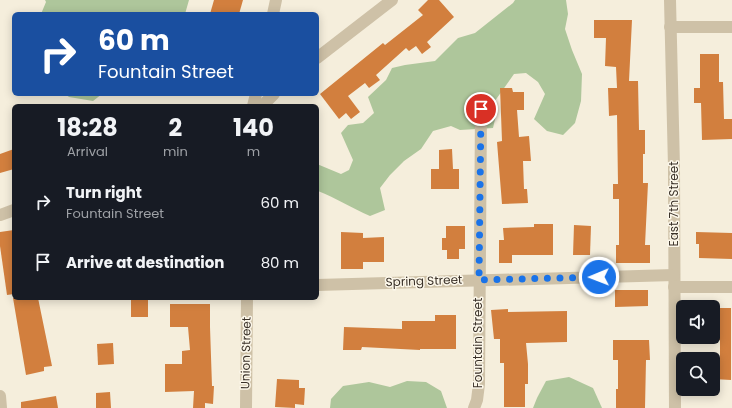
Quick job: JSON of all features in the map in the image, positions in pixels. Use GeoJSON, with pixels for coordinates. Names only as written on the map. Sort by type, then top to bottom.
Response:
{"type":"FeatureCollection","features":[{"type":"Feature","properties":{"kind":"street"},"geometry":{"type":"LineString","coordinates":[[273,12],[276,0]]}},
{"type":"Feature","properties":{"kind":"street"},"geometry":{"type":"LineString","coordinates":[[319,56],[392,0]]}},
{"type":"Feature","properties":{"kind":"street","name":"East 7th Street"},"geometry":{"type":"LineString","coordinates":[[670,0],[674,167],[675,408]]}},
{"type":"Feature","properties":{"kind":"street"},"geometry":{"type":"LineString","coordinates":[[670,27],[732,27]]}},
{"type":"Feature","properties":{"kind":"street"},"geometry":{"type":"LineString","coordinates":[[264,104],[272,96]]}},
{"type":"Feature","properties":{"kind":"street","name":"Fountain Street"},"geometry":{"type":"LineString","coordinates":[[474,408],[477,400],[479,384],[481,109]]}},
{"type":"Feature","properties":{"kind":"street"},"geometry":{"type":"LineString","coordinates":[[0,215],[12,211]]}},
{"type":"Feature","properties":{"kind":"street","name":"Spring Street"},"geometry":{"type":"LineString","coordinates":[[319,285],[479,280],[674,281],[732,287]]}},
{"type":"Feature","properties":{"kind":"street","name":"Union Street"},"geometry":{"type":"LineString","coordinates":[[246,408],[247,300]]}},
{"type":"Feature","properties":{"kind":"street"},"geometry":{"type":"LineString","coordinates":[[0,396],[1,408]]}},
{"type":"Feature","properties":{"kind":"green space"},"geometry":{"type":"Polygon","coordinates":[[[45,0],[189,0],[186,12],[42,12],[46,2],[45,0]]]}},
{"type":"Feature","properties":{"kind":"green space"},"geometry":{"type":"Polygon","coordinates":[[[515,0],[566,0],[568,14],[565,29],[582,74],[581,101],[575,123],[563,135],[547,131],[534,119],[545,94],[538,82],[526,73],[514,74],[492,105],[496,115],[493,128],[460,130],[451,126],[433,131],[421,149],[404,161],[380,188],[385,210],[370,216],[319,191],[319,165],[341,174],[349,170],[353,160],[341,133],[348,125],[363,123],[374,113],[368,97],[386,80],[392,68],[435,61],[458,38],[475,33],[515,0]]]}},
{"type":"Feature","properties":{"kind":"green space"},"geometry":{"type":"Polygon","coordinates":[[[68,96],[99,96],[93,101],[68,96]]]}},
{"type":"Feature","properties":{"kind":"green space"},"geometry":{"type":"Polygon","coordinates":[[[569,377],[593,388],[602,408],[533,408],[546,381],[569,377]]]}},
{"type":"Feature","properties":{"kind":"green space"},"geometry":{"type":"Polygon","coordinates":[[[407,381],[426,382],[441,391],[447,408],[330,408],[331,399],[343,386],[369,382],[390,387],[407,381]]]}},
{"type":"Feature","properties":{"kind":"building"},"geometry":{"type":"Polygon","coordinates":[[[214,0],[243,0],[240,12],[211,12],[214,0]]]}},
{"type":"Feature","properties":{"kind":"building"},"geometry":{"type":"Polygon","coordinates":[[[428,0],[439,0],[454,17],[427,42],[431,47],[422,54],[416,46],[409,51],[406,48],[376,75],[380,80],[369,88],[365,83],[348,96],[360,112],[351,119],[346,113],[339,119],[320,94],[383,43],[385,45],[423,15],[418,10],[428,0]]]}},
{"type":"Feature","properties":{"kind":"building"},"geometry":{"type":"Polygon","coordinates":[[[594,20],[632,20],[629,81],[638,81],[639,130],[645,130],[643,183],[648,183],[645,245],[650,245],[650,263],[616,263],[616,245],[619,245],[619,199],[613,199],[613,184],[618,184],[617,115],[609,116],[608,88],[617,88],[616,67],[605,66],[606,38],[594,38],[594,20]]]}},
{"type":"Feature","properties":{"kind":"building"},"geometry":{"type":"Polygon","coordinates":[[[700,54],[719,54],[719,82],[723,82],[724,119],[732,119],[732,139],[702,140],[701,103],[694,103],[694,88],[700,88],[700,54]]]}},
{"type":"Feature","properties":{"kind":"building"},"geometry":{"type":"Polygon","coordinates":[[[500,88],[512,88],[513,92],[524,92],[524,110],[517,110],[519,137],[529,136],[531,161],[523,161],[524,189],[527,189],[528,203],[502,204],[497,142],[502,141],[500,88]]]}},
{"type":"Feature","properties":{"kind":"building"},"geometry":{"type":"Polygon","coordinates":[[[452,149],[453,169],[459,169],[459,189],[431,189],[431,169],[439,169],[439,150],[452,149]]]}},
{"type":"Feature","properties":{"kind":"building"},"geometry":{"type":"Polygon","coordinates":[[[12,150],[12,170],[0,173],[0,154],[12,150]]]}},
{"type":"Feature","properties":{"kind":"building"},"geometry":{"type":"Polygon","coordinates":[[[534,224],[553,224],[553,255],[512,255],[512,263],[499,263],[499,240],[504,240],[503,228],[534,227],[534,224]]]}},
{"type":"Feature","properties":{"kind":"building"},"geometry":{"type":"Polygon","coordinates":[[[574,225],[591,226],[590,255],[573,255],[574,225]]]}},
{"type":"Feature","properties":{"kind":"building"},"geometry":{"type":"Polygon","coordinates":[[[446,226],[465,226],[465,249],[459,249],[459,259],[447,259],[447,250],[442,250],[442,238],[446,238],[446,226]]]}},
{"type":"Feature","properties":{"kind":"building"},"geometry":{"type":"Polygon","coordinates":[[[12,230],[12,294],[7,295],[0,246],[0,232],[12,230]]]}},
{"type":"Feature","properties":{"kind":"building"},"geometry":{"type":"Polygon","coordinates":[[[341,232],[363,233],[363,238],[384,237],[384,262],[363,262],[363,269],[341,269],[341,232]]]}},
{"type":"Feature","properties":{"kind":"building"},"geometry":{"type":"Polygon","coordinates":[[[696,232],[732,233],[732,259],[699,258],[699,244],[696,244],[696,232]]]}},
{"type":"Feature","properties":{"kind":"building"},"geometry":{"type":"Polygon","coordinates":[[[615,290],[648,290],[648,306],[615,307],[615,290]]]}},
{"type":"Feature","properties":{"kind":"building"},"geometry":{"type":"Polygon","coordinates":[[[13,300],[38,300],[52,366],[44,367],[44,371],[26,375],[13,300]]]}},
{"type":"Feature","properties":{"kind":"building"},"geometry":{"type":"Polygon","coordinates":[[[131,300],[148,300],[148,317],[131,317],[131,300]]]}},
{"type":"Feature","properties":{"kind":"building"},"geometry":{"type":"Polygon","coordinates":[[[170,304],[210,304],[212,386],[214,386],[213,404],[205,403],[205,408],[193,408],[194,391],[165,392],[165,364],[182,364],[182,351],[190,350],[188,327],[170,327],[170,304]]]}},
{"type":"Feature","properties":{"kind":"building"},"geometry":{"type":"Polygon","coordinates":[[[720,308],[731,308],[731,380],[720,379],[720,308]]]}},
{"type":"Feature","properties":{"kind":"building"},"geometry":{"type":"Polygon","coordinates":[[[508,309],[508,312],[567,311],[567,342],[526,343],[528,384],[525,384],[525,407],[504,407],[504,363],[500,363],[500,339],[494,339],[491,310],[508,309]]]}},
{"type":"Feature","properties":{"kind":"building"},"geometry":{"type":"Polygon","coordinates":[[[435,315],[456,315],[456,349],[420,350],[362,347],[361,350],[343,350],[344,327],[402,329],[402,321],[435,321],[435,315]]]}},
{"type":"Feature","properties":{"kind":"building"},"geometry":{"type":"Polygon","coordinates":[[[613,340],[649,340],[650,360],[646,360],[645,408],[616,408],[616,389],[618,389],[618,360],[613,360],[613,340]]]}},
{"type":"Feature","properties":{"kind":"building"},"geometry":{"type":"Polygon","coordinates":[[[113,343],[114,364],[98,365],[97,344],[113,343]]]}},
{"type":"Feature","properties":{"kind":"building"},"geometry":{"type":"Polygon","coordinates":[[[277,379],[299,380],[299,388],[305,388],[304,405],[295,404],[295,408],[275,407],[277,379]]]}},
{"type":"Feature","properties":{"kind":"building"},"geometry":{"type":"Polygon","coordinates":[[[110,392],[111,408],[96,408],[96,393],[110,392]]]}},
{"type":"Feature","properties":{"kind":"building"},"geometry":{"type":"Polygon","coordinates":[[[56,396],[58,408],[21,408],[21,402],[56,396]]]}},
{"type":"Feature","properties":{"kind":"route"},"geometry":{"type":"LineString","coordinates":[[481,109],[479,280],[599,277]]}}]}
